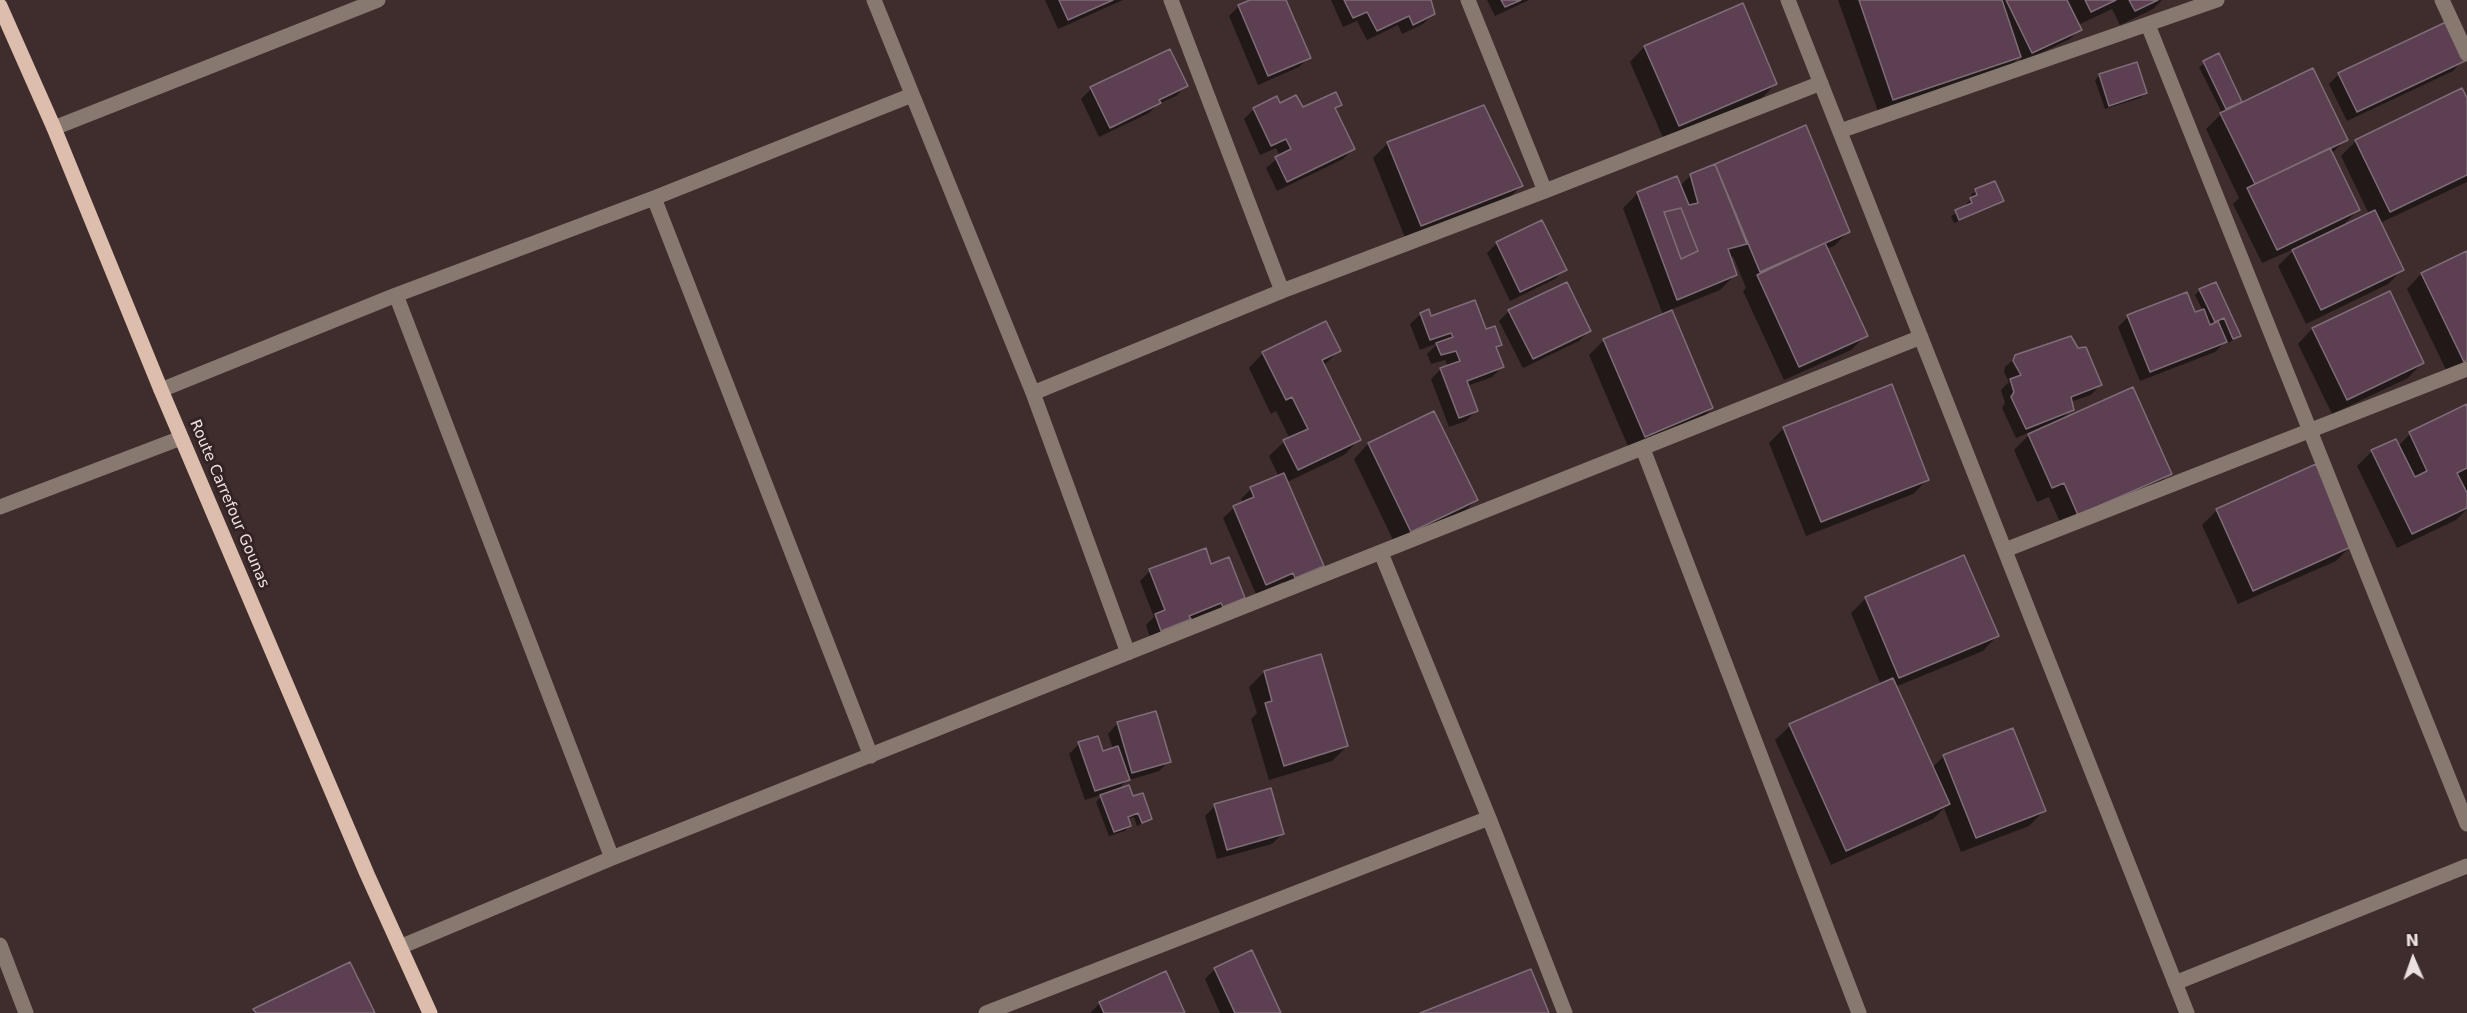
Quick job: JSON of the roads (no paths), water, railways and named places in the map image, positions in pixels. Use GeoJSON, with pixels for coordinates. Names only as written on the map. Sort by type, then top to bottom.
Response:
{"type":"FeatureCollection","features":[{"type":"Feature","properties":{"kind":"main road","name":"Route Carrefour Gounas"},"geometry":{"type":"LineString","coordinates":[[0,6],[54,128],[181,438],[430,1013]]}},
{"type":"Feature","properties":{"kind":"street"},"geometry":{"type":"LineString","coordinates":[[54,128],[378,0]]}},
{"type":"Feature","properties":{"kind":"street"},"geometry":{"type":"LineString","coordinates":[[874,0],[1033,393],[1128,653]]}},
{"type":"Feature","properties":{"kind":"street"},"geometry":{"type":"LineString","coordinates":[[1171,0],[1282,291]]}},
{"type":"Feature","properties":{"kind":"street"},"geometry":{"type":"LineString","coordinates":[[1468,0],[1545,191]]}},
{"type":"Feature","properties":{"kind":"street"},"geometry":{"type":"LineString","coordinates":[[1788,0],[2187,1013]]}},
{"type":"Feature","properties":{"kind":"street"},"geometry":{"type":"LineString","coordinates":[[1840,131],[2217,0]]}},
{"type":"Feature","properties":{"kind":"street"},"geometry":{"type":"LineString","coordinates":[[2442,0],[2467,54]]}},
{"type":"Feature","properties":{"kind":"street"},"geometry":{"type":"LineString","coordinates":[[2148,25],[2467,824]]}},
{"type":"Feature","properties":{"kind":"street"},"geometry":{"type":"LineString","coordinates":[[1033,393],[1282,291],[1821,83]]}},
{"type":"Feature","properties":{"kind":"street"},"geometry":{"type":"LineString","coordinates":[[161,390],[396,295],[654,198],[912,95]]}},
{"type":"Feature","properties":{"kind":"street"},"geometry":{"type":"LineString","coordinates":[[654,198],[871,756]]}},
{"type":"Feature","properties":{"kind":"street"},"geometry":{"type":"LineString","coordinates":[[396,295],[612,858]]}},
{"type":"Feature","properties":{"kind":"street"},"geometry":{"type":"LineString","coordinates":[[400,947],[612,858],[1921,337]]}},
{"type":"Feature","properties":{"kind":"street"},"geometry":{"type":"LineString","coordinates":[[2005,550],[2467,369]]}},
{"type":"Feature","properties":{"kind":"street"},"geometry":{"type":"LineString","coordinates":[[0,507],[181,438]]}},
{"type":"Feature","properties":{"kind":"street"},"geometry":{"type":"LineString","coordinates":[[1643,449],[1858,1013]]}},
{"type":"Feature","properties":{"kind":"street"},"geometry":{"type":"LineString","coordinates":[[1381,553],[1489,818],[1565,1013]]}},
{"type":"Feature","properties":{"kind":"street"},"geometry":{"type":"LineString","coordinates":[[986,1013],[1489,818]]}},
{"type":"Feature","properties":{"kind":"street"},"geometry":{"type":"LineString","coordinates":[[2175,983],[2467,866]]}},
{"type":"Feature","properties":{"kind":"street"},"geometry":{"type":"LineString","coordinates":[[0,945],[26,1013]]}}]}
